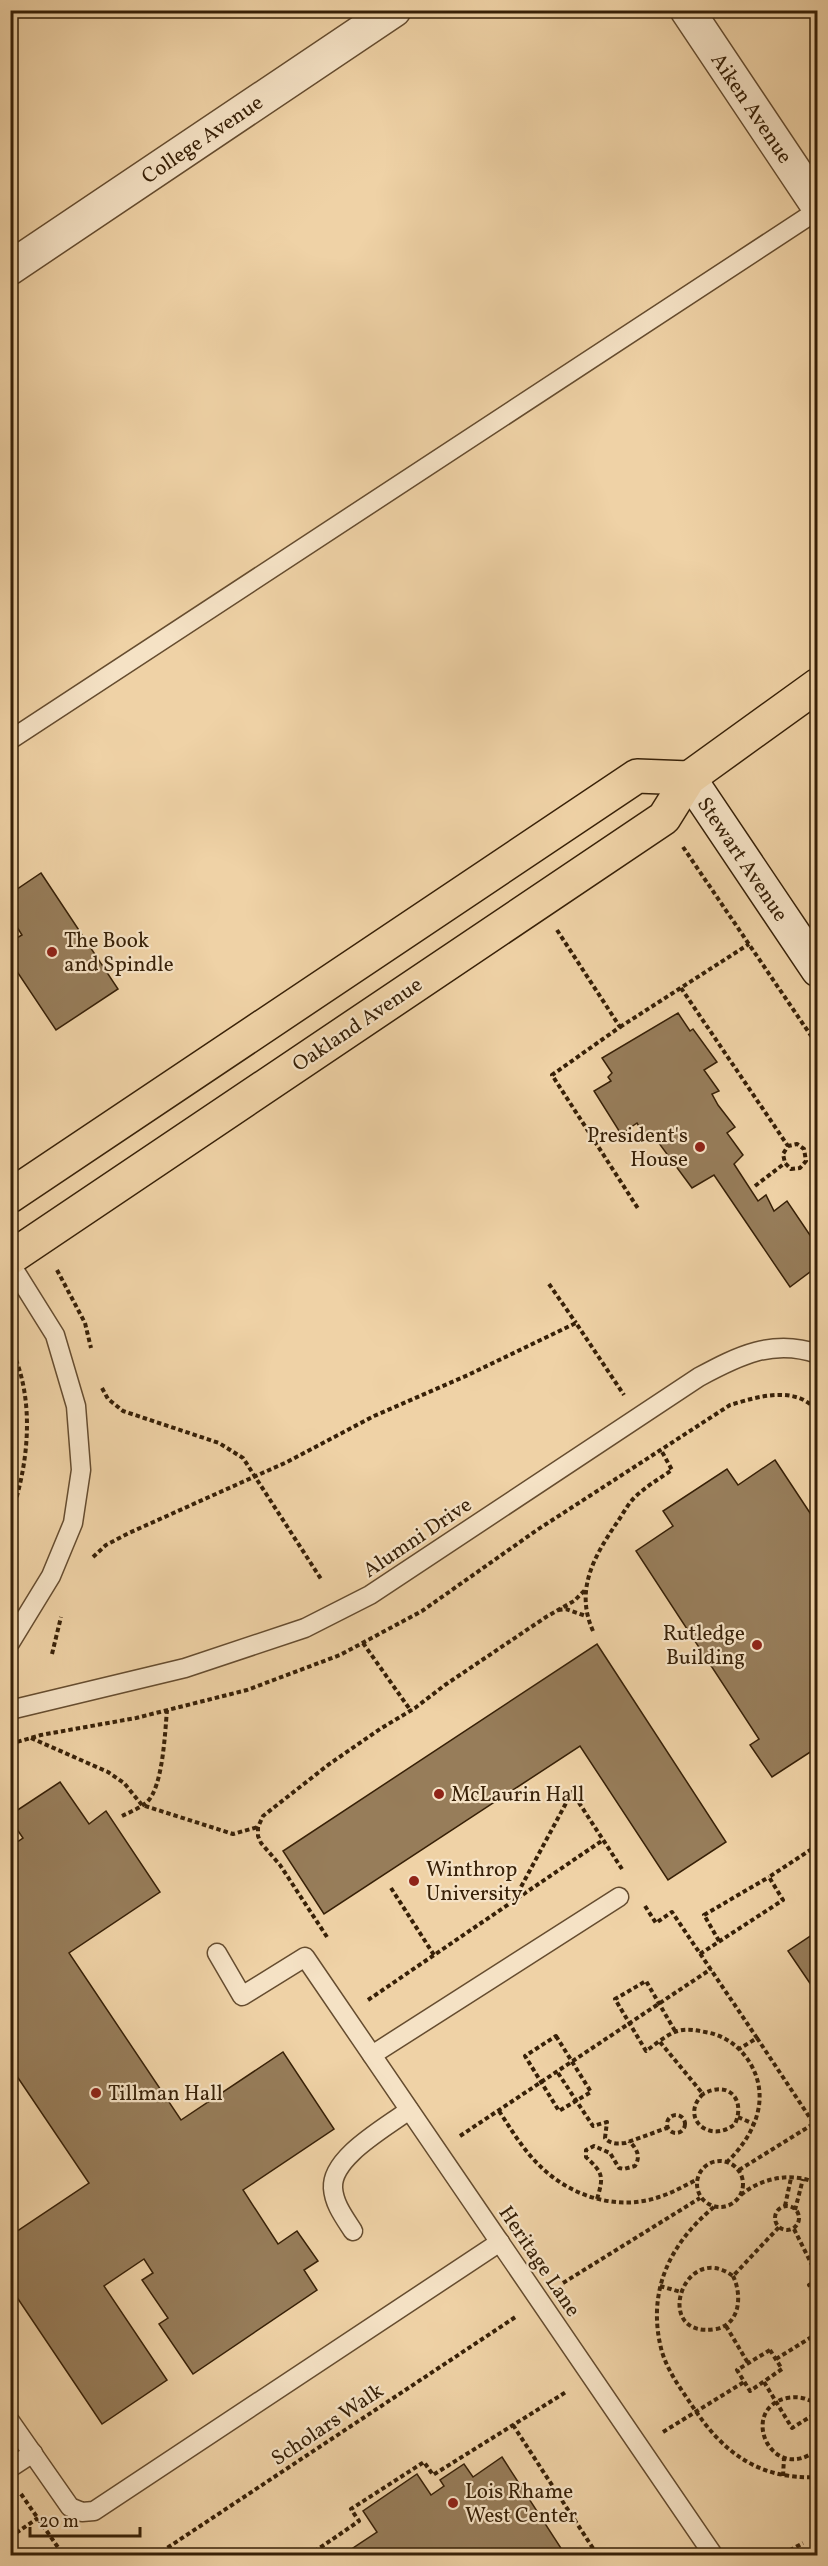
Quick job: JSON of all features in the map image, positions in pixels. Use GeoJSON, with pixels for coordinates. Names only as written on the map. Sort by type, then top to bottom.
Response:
{"type":"FeatureCollection","features":[{"type":"Feature","properties":{"kind":"main road","name":"Oakland Avenue"},"geometry":{"type":"LineString","coordinates":[[10,1258],[664,818],[689,778],[818,685]]}},
{"type":"Feature","properties":{"kind":"main road"},"geometry":{"type":"LineString","coordinates":[[10,1196],[637,776],[689,778]]}},
{"type":"Feature","properties":{"kind":"street","name":"College Avenue"},"geometry":{"type":"LineString","coordinates":[[10,268],[394,10]]}},
{"type":"Feature","properties":{"kind":"street","name":"Aiken Avenue"},"geometry":{"type":"LineString","coordinates":[[687,10],[818,208]]}},
{"type":"Feature","properties":{"kind":"street","name":"Stewart Avenue"},"geometry":{"type":"LineString","coordinates":[[689,778],[818,970]]}},
{"type":"Feature","properties":{"kind":"lane"},"geometry":{"type":"LineString","coordinates":[[10,740],[818,208]]}},
{"type":"Feature","properties":{"kind":"lane"},"geometry":{"type":"LineString","coordinates":[[10,1263],[54,1335],[76,1406],[81,1470],[73,1523],[51,1576],[10,1643]]}},
{"type":"Feature","properties":{"kind":"lane","name":"Alumni Drive"},"geometry":{"type":"LineString","coordinates":[[10,1710],[185,1668],[305,1628],[370,1596],[699,1377],[733,1359],[770,1347],[818,1354]]}},
{"type":"Feature","properties":{"kind":"lane"},"geometry":{"type":"LineString","coordinates":[[372,2055],[619,1897]]}},
{"type":"Feature","properties":{"kind":"lane","name":"Heritage Lane"},"geometry":{"type":"LineString","coordinates":[[217,1953],[242,1996],[305,1957],[714,2556]]}},
{"type":"Feature","properties":{"kind":"lane"},"geometry":{"type":"LineString","coordinates":[[353,2230],[339,2210],[333,2188],[335,2171],[352,2152],[410,2110]]}},
{"type":"Feature","properties":{"kind":"lane"},"geometry":{"type":"LineString","coordinates":[[10,2421],[70,2507],[82,2512],[94,2511],[500,2242]]}},
{"type":"Feature","properties":{"kind":"lane"},"geometry":{"type":"LineString","coordinates":[[10,2468],[33,2453]]}},
{"type":"Feature","properties":{"kind":"path"},"geometry":{"type":"LineString","coordinates":[[675,853],[684,846],[818,1046]]}},
{"type":"Feature","properties":{"kind":"path"},"geometry":{"type":"LineString","coordinates":[[539,902],[620,1027]]}},
{"type":"Feature","properties":{"kind":"path"},"geometry":{"type":"LineString","coordinates":[[549,938],[568,925]]}},
{"type":"Feature","properties":{"kind":"path"},"geometry":{"type":"LineString","coordinates":[[639,1210],[552,1075],[620,1027],[749,944]]}},
{"type":"Feature","properties":{"kind":"path"},"geometry":{"type":"LineString","coordinates":[[681,988],[788,1146]]}},
{"type":"Feature","properties":{"kind":"path"},"geometry":{"type":"LineString","coordinates":[[797,1144],[804,1149],[806,1161],[800,1167],[791,1169],[785,1163],[783,1154],[788,1146],[797,1144]]}},
{"type":"Feature","properties":{"kind":"path"},"geometry":{"type":"LineString","coordinates":[[755,1186],[785,1163]]}},
{"type":"Feature","properties":{"kind":"path"},"geometry":{"type":"LineString","coordinates":[[549,1284],[619,1386],[637,1418]]}},
{"type":"Feature","properties":{"kind":"path"},"geometry":{"type":"LineString","coordinates":[[93,1557],[106,1545],[287,1462],[374,1416],[468,1375],[576,1323]]}},
{"type":"Feature","properties":{"kind":"path"},"geometry":{"type":"LineString","coordinates":[[10,1346],[20,1366],[26,1402],[25,1456],[10,1518]]}},
{"type":"Feature","properties":{"kind":"path"},"geometry":{"type":"LineString","coordinates":[[101,1386],[108,1399],[123,1412],[219,1443],[243,1458],[321,1579]]}},
{"type":"Feature","properties":{"kind":"path"},"geometry":{"type":"LineString","coordinates":[[475,1571],[730,1405],[776,1395],[797,1397],[818,1409]]}},
{"type":"Feature","properties":{"kind":"path"},"geometry":{"type":"LineString","coordinates":[[593,1631],[586,1616],[585,1590],[600,1548],[633,1499],[672,1470],[661,1450]]}},
{"type":"Feature","properties":{"kind":"path"},"geometry":{"type":"LineString","coordinates":[[331,1943],[280,1865],[261,1843],[258,1827],[263,1816],[328,1765],[574,1601],[585,1590]]}},
{"type":"Feature","properties":{"kind":"path"},"geometry":{"type":"LineString","coordinates":[[556,1611],[566,1610],[586,1616]]}},
{"type":"Feature","properties":{"kind":"path"},"geometry":{"type":"LineString","coordinates":[[363,1643],[411,1711]]}},
{"type":"Feature","properties":{"kind":"path"},"geometry":{"type":"LineString","coordinates":[[122,1816],[148,1801],[156,1785],[165,1742],[167,1710]]}},
{"type":"Feature","properties":{"kind":"path"},"geometry":{"type":"LineString","coordinates":[[31,1738],[108,1772],[124,1783],[142,1805],[233,1834],[258,1827]]}},
{"type":"Feature","properties":{"kind":"path"},"geometry":{"type":"LineString","coordinates":[[513,1901],[572,1792],[627,1877]]}},
{"type":"Feature","properties":{"kind":"path"},"geometry":{"type":"LineString","coordinates":[[361,1991],[367,2001],[603,1840]]}},
{"type":"Feature","properties":{"kind":"path"},"geometry":{"type":"LineString","coordinates":[[719,1941],[704,1916],[818,1845]]}},
{"type":"Feature","properties":{"kind":"path"},"geometry":{"type":"LineString","coordinates":[[700,1954],[783,1900],[769,1877]]}},
{"type":"Feature","properties":{"kind":"path"},"geometry":{"type":"LineString","coordinates":[[391,1888],[434,1955]]}},
{"type":"Feature","properties":{"kind":"path"},"geometry":{"type":"LineString","coordinates":[[644,1905],[656,1923],[672,1912],[816,2122],[818,2130]]}},
{"type":"Feature","properties":{"kind":"path"},"geometry":{"type":"LineString","coordinates":[[460,2136],[558,2073],[711,1969]]}},
{"type":"Feature","properties":{"kind":"path"},"geometry":{"type":"LineString","coordinates":[[675,2031],[646,1981],[615,1999],[646,2051],[675,2031],[688,2029],[716,2035],[732,2042],[739,2049],[756,2074],[760,2097],[749,2137],[727,2162]]}},
{"type":"Feature","properties":{"kind":"path"},"geometry":{"type":"LineString","coordinates":[[556,2036],[573,2062],[591,2092],[559,2111],[525,2056],[556,2036]]}},
{"type":"Feature","properties":{"kind":"path"},"geometry":{"type":"LineString","coordinates":[[739,2049],[757,2038]]}},
{"type":"Feature","properties":{"kind":"path"},"geometry":{"type":"LineString","coordinates":[[660,2042],[704,2094]]}},
{"type":"Feature","properties":{"kind":"path"},"geometry":{"type":"LineString","coordinates":[[558,2073],[593,2126],[607,2122],[605,2138],[608,2141],[618,2144],[667,2128]]}},
{"type":"Feature","properties":{"kind":"path"},"geometry":{"type":"LineString","coordinates":[[717,2089],[731,2093],[737,2099],[738,2116],[735,2124],[721,2132],[704,2129],[696,2118],[695,2105],[704,2094],[717,2089]]}},
{"type":"Feature","properties":{"kind":"path"},"geometry":{"type":"LineString","coordinates":[[500,2111],[524,2149],[537,2164],[556,2180],[577,2192],[597,2199],[638,2202],[658,2198],[696,2180],[707,2165],[727,2162],[735,2165],[744,2180],[741,2196]]}},
{"type":"Feature","properties":{"kind":"path"},"geometry":{"type":"LineString","coordinates":[[680,2115],[686,2122],[684,2129],[678,2134],[674,2134],[667,2128],[667,2121],[672,2116],[680,2115]]}},
{"type":"Feature","properties":{"kind":"path"},"geometry":{"type":"LineString","coordinates":[[738,2116],[754,2124]]}},
{"type":"Feature","properties":{"kind":"path"},"geometry":{"type":"LineString","coordinates":[[686,2122],[696,2118]]}},
{"type":"Feature","properties":{"kind":"path"},"geometry":{"type":"LineString","coordinates":[[739,2170],[816,2122]]}},
{"type":"Feature","properties":{"kind":"path"},"geometry":{"type":"LineString","coordinates":[[454,2127],[466,2146]]}},
{"type":"Feature","properties":{"kind":"path"},"geometry":{"type":"LineString","coordinates":[[597,2199],[602,2177],[596,2164],[586,2157],[586,2150],[594,2146],[605,2149],[619,2168],[630,2168],[635,2166],[639,2157],[637,2150],[629,2141]]}},
{"type":"Feature","properties":{"kind":"path"},"geometry":{"type":"LineString","coordinates":[[696,2180],[700,2198],[706,2205],[714,2207],[724,2207],[754,2185],[791,2178],[818,2184]]}},
{"type":"Feature","properties":{"kind":"path"},"geometry":{"type":"LineString","coordinates":[[791,2178],[785,2206],[776,2211],[774,2218],[779,2227],[786,2230],[798,2226],[799,2219],[795,2210],[803,2179]]}},
{"type":"Feature","properties":{"kind":"path"},"geometry":{"type":"LineString","coordinates":[[559,2285],[700,2198]]}},
{"type":"Feature","properties":{"kind":"path"},"geometry":{"type":"LineString","coordinates":[[785,2206],[795,2210]]}},
{"type":"Feature","properties":{"kind":"path"},"geometry":{"type":"LineString","coordinates":[[714,2207],[683,2236],[670,2258],[657,2300],[662,2352],[669,2369],[712,2435],[740,2459],[783,2476],[818,2477]]}},
{"type":"Feature","properties":{"kind":"path"},"geometry":{"type":"LineString","coordinates":[[733,2276],[779,2227]]}},
{"type":"Feature","properties":{"kind":"path"},"geometry":{"type":"LineString","coordinates":[[794,2229],[818,2278],[808,2285],[818,2299]]}},
{"type":"Feature","properties":{"kind":"path"},"geometry":{"type":"LineString","coordinates":[[711,2268],[723,2269],[733,2276],[738,2287],[738,2304],[736,2314],[726,2326],[706,2330],[695,2328],[685,2321],[679,2312],[681,2292],[688,2278],[697,2271],[711,2268]]}},
{"type":"Feature","properties":{"kind":"path"},"geometry":{"type":"LineString","coordinates":[[660,2286],[681,2292]]}},
{"type":"Feature","properties":{"kind":"path","name":"Scholars Walk"},"geometry":{"type":"LineString","coordinates":[[155,2556],[515,2317]]}},
{"type":"Feature","properties":{"kind":"path"},"geometry":{"type":"LineString","coordinates":[[726,2326],[748,2364]]}},
{"type":"Feature","properties":{"kind":"path"},"geometry":{"type":"LineString","coordinates":[[776,2359],[818,2333]]}},
{"type":"Feature","properties":{"kind":"path"},"geometry":{"type":"LineString","coordinates":[[770,2350],[776,2359],[782,2369],[750,2391],[737,2370],[770,2350]]}},
{"type":"Feature","properties":{"kind":"path"},"geometry":{"type":"LineString","coordinates":[[658,2435],[744,2382]]}},
{"type":"Feature","properties":{"kind":"path"},"geometry":{"type":"LineString","coordinates":[[764,2382],[792,2428],[818,2412]]}},
{"type":"Feature","properties":{"kind":"path"},"geometry":{"type":"LineString","coordinates":[[308,2556],[359,2522],[351,2509],[424,2462],[433,2475],[566,2392]]}},
{"type":"Feature","properties":{"kind":"path"},"geometry":{"type":"LineString","coordinates":[[818,2406],[800,2397],[788,2398],[768,2408],[764,2419],[764,2438],[774,2453],[794,2460],[818,2449]]}},
{"type":"Feature","properties":{"kind":"path"},"geometry":{"type":"LineString","coordinates":[[513,2425],[598,2556]]}},
{"type":"Feature","properties":{"kind":"path"},"geometry":{"type":"LineString","coordinates":[[783,2476],[784,2458]]}},
{"type":"Feature","properties":{"kind":"path"},"geometry":{"type":"LineString","coordinates":[[21,2494],[64,2556]]}},
{"type":"Feature","properties":{"kind":"path"},"geometry":{"type":"LineString","coordinates":[[10,2537],[38,2518]]}},
{"type":"Feature","properties":{"kind":"path"},"geometry":{"type":"LineString","coordinates":[[789,2556],[787,2552],[803,2543]]}},
{"type":"Feature","properties":{"kind":"building","name":"The Book and Spindle"},"geometry":{"type":"Polygon","coordinates":[[[41,873],[118,989],[56,1030],[10,961],[10,955],[13,953],[10,950],[10,942],[22,935],[10,916],[10,894],[41,873]]]}},
{"type":"Feature","properties":{"kind":"building","name":"President's House"},"geometry":{"type":"Polygon","coordinates":[[[678,1013],[690,1031],[693,1029],[717,1062],[704,1070],[719,1091],[712,1094],[735,1127],[727,1133],[743,1155],[734,1164],[758,1201],[766,1195],[774,1211],[787,1201],[818,1247],[818,1266],[790,1287],[714,1175],[692,1188],[653,1135],[647,1140],[637,1123],[621,1134],[594,1091],[611,1081],[608,1077],[612,1073],[602,1058],[678,1013]]]}},
{"type":"Feature","properties":{"kind":"building","name":"Rutledge Building"},"geometry":{"type":"Polygon","coordinates":[[[775,1460],[818,1525],[818,1747],[772,1777],[750,1745],[759,1739],[636,1551],[673,1526],[663,1511],[727,1469],[738,1485],[775,1460]]]}},
{"type":"Feature","properties":{"kind":"building","name":"McLaurin Hall"},"geometry":{"type":"Polygon","coordinates":[[[597,1644],[726,1842],[668,1880],[580,1746],[324,1914],[283,1851],[597,1644]]]}},
{"type":"Feature","properties":{"kind":"building","name":"Tillman Hall"},"geometry":{"type":"Polygon","coordinates":[[[60,1782],[89,1824],[106,1811],[160,1892],[69,1953],[181,2120],[283,2052],[334,2129],[243,2190],[278,2244],[297,2231],[318,2261],[304,2270],[317,2290],[193,2374],[159,2324],[168,2318],[142,2280],[153,2273],[144,2259],[104,2286],[167,2380],[102,2424],[10,2287],[10,2236],[89,2183],[10,2066],[10,1847],[23,1838],[10,1819],[10,1815],[60,1782]]]}},
{"type":"Feature","properties":{"kind":"building"},"geometry":{"type":"Polygon","coordinates":[[[818,1931],[818,1995],[788,1951],[818,1931]]]}},
{"type":"Feature","properties":{"kind":"building","name":"Lois Rhame West Center"},"geometry":{"type":"Polygon","coordinates":[[[502,2457],[566,2556],[341,2556],[377,2532],[363,2511],[417,2474],[431,2495],[444,2486],[440,2480],[464,2464],[473,2477],[502,2457]]]}},
{"type":"Feature","properties":{"kind":"place","name":"The Book and Spindle"},"geometry":{"type":"Point","coordinates":[52,952]}},
{"type":"Feature","properties":{"kind":"place","name":"President's House"},"geometry":{"type":"Point","coordinates":[700,1147]}},
{"type":"Feature","properties":{"kind":"place","name":"Rutledge Building"},"geometry":{"type":"Point","coordinates":[757,1645]}},
{"type":"Feature","properties":{"kind":"place","name":"McLaurin Hall"},"geometry":{"type":"Point","coordinates":[439,1794]}},
{"type":"Feature","properties":{"kind":"place","name":"Winthrop University"},"geometry":{"type":"Point","coordinates":[414,1881]}},
{"type":"Feature","properties":{"kind":"place","name":"Tillman Hall"},"geometry":{"type":"Point","coordinates":[96,2093]}},
{"type":"Feature","properties":{"kind":"place","name":"Lois Rhame West Center"},"geometry":{"type":"Point","coordinates":[453,2503]}}]}
